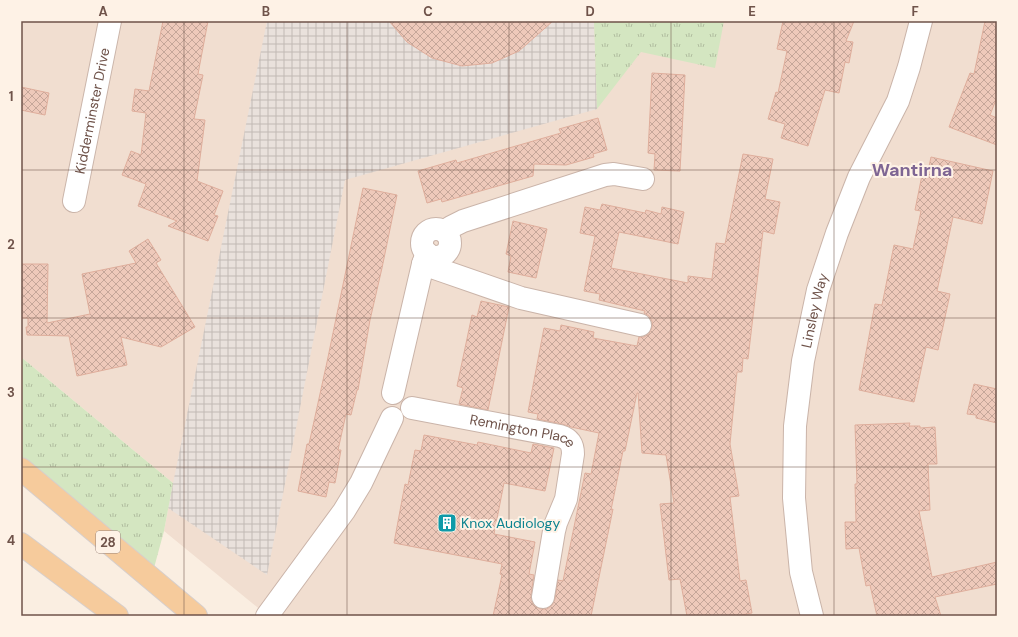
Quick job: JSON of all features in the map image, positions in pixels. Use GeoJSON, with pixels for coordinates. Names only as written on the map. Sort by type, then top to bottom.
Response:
{"type":"FeatureCollection","features":[{"type":"Feature","properties":{"kind":"main road","name":"28"},"geometry":{"type":"LineString","coordinates":[[21,468],[196,616]]}},
{"type":"Feature","properties":{"kind":"main road"},"geometry":{"type":"LineString","coordinates":[[21,544],[117,616]]}},
{"type":"Feature","properties":{"kind":"street","name":"Kidderminster Drive"},"geometry":{"type":"LineString","coordinates":[[74,201],[110,21]]}},
{"type":"Feature","properties":{"kind":"street","name":"Linsley Way"},"geometry":{"type":"LineString","coordinates":[[812,616],[801,572],[794,498],[795,426],[803,361],[818,290],[837,233],[859,177],[898,101],[921,21]]}},
{"type":"Feature","properties":{"kind":"street"},"geometry":{"type":"LineString","coordinates":[[393,393],[425,258],[422,240],[427,232],[436,228],[445,232],[463,221],[604,175],[614,174],[643,179]]}},
{"type":"Feature","properties":{"kind":"street"},"geometry":{"type":"LineString","coordinates":[[425,258],[521,298],[640,325]]}},
{"type":"Feature","properties":{"kind":"street"},"geometry":{"type":"LineString","coordinates":[[402,392],[412,401],[412,410],[406,417],[401,419],[392,418],[386,412],[386,399],[393,393],[402,392]]}},
{"type":"Feature","properties":{"kind":"street","name":"Remington Place"},"geometry":{"type":"LineString","coordinates":[[412,408],[566,437],[570,441],[573,447],[573,454],[566,499],[554,531],[543,597]]}},
{"type":"Feature","properties":{"kind":"street"},"geometry":{"type":"LineString","coordinates":[[267,616],[344,512],[361,483],[392,418]]}},
{"type":"Feature","properties":{"kind":"shaded area"},"geometry":{"type":"Polygon","coordinates":[[[21,21],[997,21],[997,616],[268,616],[164,531],[173,483],[21,357],[21,21]]]}},
{"type":"Feature","properties":{"kind":"shaded area"},"geometry":{"type":"Polygon","coordinates":[[[267,21],[594,21],[597,109],[345,180],[267,575],[168,508],[267,21]]]}},
{"type":"Feature","properties":{"kind":"green space"},"geometry":{"type":"Polygon","coordinates":[[[594,21],[724,21],[715,68],[641,52],[597,109],[594,21]]]}},
{"type":"Feature","properties":{"kind":"green space"},"geometry":{"type":"Polygon","coordinates":[[[21,357],[173,483],[164,531],[151,579],[21,469],[21,357]]]}},
{"type":"Feature","properties":{"kind":"building"},"geometry":{"type":"Polygon","coordinates":[[[163,21],[208,21],[198,74],[203,75],[194,119],[205,120],[197,181],[223,191],[214,215],[218,216],[208,241],[168,226],[177,221],[138,206],[146,184],[122,175],[131,151],[141,155],[146,113],[132,111],[135,89],[149,91],[163,21]]]}},
{"type":"Feature","properties":{"kind":"building"},"geometry":{"type":"Polygon","coordinates":[[[389,21],[553,21],[519,51],[492,63],[462,66],[432,58],[407,42],[389,21]]]}},
{"type":"Feature","properties":{"kind":"building"},"geometry":{"type":"Polygon","coordinates":[[[783,21],[854,21],[846,41],[853,42],[849,63],[845,62],[839,93],[825,90],[808,146],[781,138],[785,124],[768,119],[776,92],[778,93],[787,51],[777,49],[783,21]]]}},
{"type":"Feature","properties":{"kind":"building"},"geometry":{"type":"Polygon","coordinates":[[[985,21],[997,21],[997,97],[990,115],[997,118],[997,145],[949,127],[970,73],[974,74],[985,21]]]}},
{"type":"Feature","properties":{"kind":"building"},"geometry":{"type":"Polygon","coordinates":[[[652,73],[685,75],[680,171],[654,170],[655,154],[648,153],[652,73]]]}},
{"type":"Feature","properties":{"kind":"building"},"geometry":{"type":"Polygon","coordinates":[[[21,87],[49,93],[45,115],[21,110],[21,87]]]}},
{"type":"Feature","properties":{"kind":"building"},"geometry":{"type":"Polygon","coordinates":[[[598,118],[607,150],[593,154],[594,157],[566,165],[534,164],[533,176],[442,202],[441,199],[427,203],[418,171],[456,160],[457,163],[561,133],[559,129],[598,118]]]}},
{"type":"Feature","properties":{"kind":"building"},"geometry":{"type":"Polygon","coordinates":[[[743,154],[773,159],[765,199],[780,202],[774,234],[763,231],[748,359],[743,358],[742,372],[737,372],[730,444],[739,496],[730,497],[740,581],[746,580],[752,613],[736,616],[687,616],[680,579],[669,580],[660,504],[674,503],[666,455],[642,453],[637,393],[625,451],[623,451],[611,510],[613,509],[591,616],[493,616],[502,575],[500,574],[502,564],[394,543],[405,484],[408,485],[415,450],[421,451],[424,435],[477,445],[478,442],[531,453],[533,444],[554,448],[545,491],[504,483],[494,534],[535,542],[529,574],[534,575],[531,601],[535,606],[541,609],[547,609],[552,605],[555,599],[558,580],[563,581],[585,473],[591,474],[599,433],[537,419],[538,414],[528,412],[544,328],[560,331],[561,325],[594,332],[593,338],[637,346],[639,337],[644,337],[649,334],[652,327],[652,321],[649,316],[644,313],[645,311],[599,300],[600,294],[584,291],[595,236],[580,233],[585,207],[600,210],[602,204],[645,213],[646,210],[661,214],[662,207],[684,212],[678,244],[619,232],[611,268],[688,283],[688,276],[712,279],[716,243],[725,244],[743,154]]]}},
{"type":"Feature","properties":{"kind":"building"},"geometry":{"type":"Polygon","coordinates":[[[931,157],[993,171],[982,224],[953,217],[937,291],[950,294],[938,350],[926,347],[914,402],[859,390],[875,304],[882,305],[894,245],[913,249],[921,211],[915,210],[922,175],[927,176],[931,157]]]}},
{"type":"Feature","properties":{"kind":"building"},"geometry":{"type":"Polygon","coordinates":[[[363,188],[397,195],[370,320],[358,390],[351,415],[346,414],[338,450],[341,450],[335,483],[329,482],[326,497],[298,491],[307,444],[309,444],[327,362],[363,188]]]}},
{"type":"Feature","properties":{"kind":"building"},"geometry":{"type":"Polygon","coordinates":[[[513,221],[547,229],[536,278],[508,272],[511,256],[506,254],[513,221]]]}},
{"type":"Feature","properties":{"kind":"building"},"geometry":{"type":"Polygon","coordinates":[[[148,239],[161,260],[156,263],[195,327],[161,347],[121,337],[127,365],[77,376],[69,336],[27,335],[26,327],[28,327],[28,318],[21,318],[21,264],[48,264],[47,323],[90,314],[82,274],[136,263],[129,251],[148,239]]]}},
{"type":"Feature","properties":{"kind":"building"},"geometry":{"type":"Polygon","coordinates":[[[481,301],[509,307],[488,410],[459,404],[463,388],[457,386],[472,315],[477,317],[481,301]]]}},
{"type":"Feature","properties":{"kind":"building"},"geometry":{"type":"Polygon","coordinates":[[[974,384],[997,389],[997,423],[976,418],[976,415],[967,414],[974,384]]]}},
{"type":"Feature","properties":{"kind":"building"},"geometry":{"type":"Polygon","coordinates":[[[910,423],[909,426],[920,426],[920,428],[935,427],[937,464],[928,464],[930,510],[919,511],[932,577],[997,562],[997,584],[935,597],[941,616],[877,616],[870,585],[866,586],[859,548],[846,549],[845,522],[856,522],[855,484],[857,484],[855,425],[910,423]]]}},
{"type":"Feature","properties":{"kind":"place","name":"Knox Audiology"},"geometry":{"type":"Point","coordinates":[447,523]}},
{"type":"Feature","properties":{"kind":"district","name":"Wantirna"},"geometry":{"type":"Point","coordinates":[912,170]}}]}
